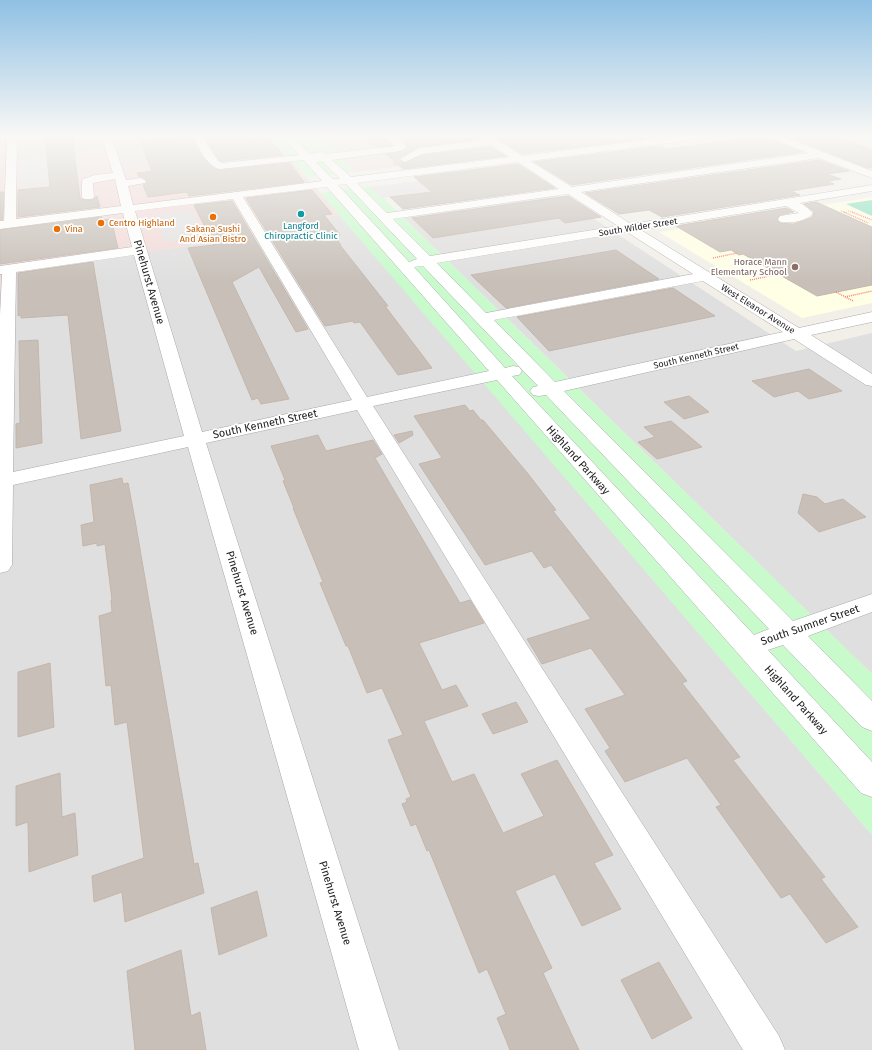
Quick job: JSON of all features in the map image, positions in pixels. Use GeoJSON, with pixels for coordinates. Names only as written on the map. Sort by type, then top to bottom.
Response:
{"type":"FeatureCollection","features":[{"type":"Feature","properties":{"kind":"street"},"geometry":{"type":"LineString","coordinates":[[8,184],[5,224],[89,204],[128,208],[236,195],[278,184]]}},
{"type":"Feature","properties":{"kind":"street"},"geometry":{"type":"LineString","coordinates":[[86,184],[89,204]]}},
{"type":"Feature","properties":{"kind":"street","name":"Pinehurst Avenue"},"geometry":{"type":"LineString","coordinates":[[121,184],[139,250],[195,439],[379,1050]]}},
{"type":"Feature","properties":{"kind":"street","name":"Highland Parkway"},"geometry":{"type":"LineString","coordinates":[[338,184],[404,265],[500,374],[872,783]]}},
{"type":"Feature","properties":{"kind":"street","name":"Highland Parkway"},"geometry":{"type":"LineString","coordinates":[[346,184],[362,195],[384,217],[872,719]]}},
{"type":"Feature","properties":{"kind":"street","name":"West Eleanor Avenue"},"geometry":{"type":"LineString","coordinates":[[560,184],[872,380]]}},
{"type":"Feature","properties":{"kind":"street"},"geometry":{"type":"LineString","coordinates":[[384,217],[619,184]]}},
{"type":"Feature","properties":{"kind":"street","name":"South Wilder Street"},"geometry":{"type":"LineString","coordinates":[[404,265],[872,188]]}},
{"type":"Feature","properties":{"kind":"street"},"geometry":{"type":"LineString","coordinates":[[236,195],[363,404],[765,1050]]}},
{"type":"Feature","properties":{"kind":"street"},"geometry":{"type":"LineString","coordinates":[[784,219],[805,215],[807,213],[788,202]]}},
{"type":"Feature","properties":{"kind":"street"},"geometry":{"type":"LineString","coordinates":[[0,565],[4,270],[139,250]]}},
{"type":"Feature","properties":{"kind":"street"},"geometry":{"type":"LineString","coordinates":[[482,318],[706,276]]}},
{"type":"Feature","properties":{"kind":"street","name":"South Kenneth Street"},"geometry":{"type":"LineString","coordinates":[[520,396],[872,317]]}},
{"type":"Feature","properties":{"kind":"street","name":"South Kenneth Street"},"geometry":{"type":"LineString","coordinates":[[2,480],[530,368]]}},
{"type":"Feature","properties":{"kind":"street","name":"South Sumner Street"},"geometry":{"type":"LineString","coordinates":[[748,647],[872,603]]}},
{"type":"Feature","properties":{"kind":"path"},"geometry":{"type":"LineString","coordinates":[[868,223],[837,209],[854,212],[872,220]]}},
{"type":"Feature","properties":{"kind":"path"},"geometry":{"type":"LineString","coordinates":[[710,258],[737,253]]}},
{"type":"Feature","properties":{"kind":"path"},"geometry":{"type":"LineString","coordinates":[[750,280],[779,274]]}},
{"type":"Feature","properties":{"kind":"path"},"geometry":{"type":"LineString","coordinates":[[845,297],[872,291]]}},
{"type":"Feature","properties":{"kind":"path"},"geometry":{"type":"LineString","coordinates":[[836,292],[856,303]]}},
{"type":"Feature","properties":{"kind":"shaded area"},"geometry":{"type":"Polygon","coordinates":[[[0,184],[312,184],[340,215],[253,227],[258,236],[4,272],[0,364],[0,184]]]}},
{"type":"Feature","properties":{"kind":"shaded area"},"geometry":{"type":"Polygon","coordinates":[[[20,184],[57,184],[20,188],[20,184]]]}},
{"type":"Feature","properties":{"kind":"shaded area"},"geometry":{"type":"Polygon","coordinates":[[[394,184],[463,184],[463,187],[382,198],[370,187],[394,184]]]}},
{"type":"Feature","properties":{"kind":"shaded area"},"geometry":{"type":"Polygon","coordinates":[[[556,194],[796,351],[872,333],[872,674],[403,217],[556,194]]]}},
{"type":"Feature","properties":{"kind":"shaded area","name":"Horace Mann Elementary School"},"geometry":{"type":"Polygon","coordinates":[[[872,197],[872,303],[802,318],[659,232],[872,197]]]}},
{"type":"Feature","properties":{"kind":"shaded area"},"geometry":{"type":"Polygon","coordinates":[[[192,210],[203,233],[232,229],[237,238],[182,246],[179,240],[165,242],[155,215],[192,210]]]}},
{"type":"Feature","properties":{"kind":"shaded area"},"geometry":{"type":"Polygon","coordinates":[[[340,215],[872,835],[872,1050],[0,1050],[0,364],[4,272],[258,236],[253,227],[340,215]]]}},
{"type":"Feature","properties":{"kind":"green space"},"geometry":{"type":"Polygon","coordinates":[[[371,186],[872,674],[872,835],[320,193],[371,186]]]}},
{"type":"Feature","properties":{"kind":"green space"},"geometry":{"type":"Polygon","coordinates":[[[872,200],[872,216],[846,204],[872,200]]]}},
{"type":"Feature","properties":{"kind":"building"},"geometry":{"type":"Polygon","coordinates":[[[50,184],[78,184],[80,198],[84,200],[92,200],[97,196],[100,207],[18,217],[18,190],[50,187],[50,184]]]}},
{"type":"Feature","properties":{"kind":"building"},"geometry":{"type":"Polygon","coordinates":[[[288,184],[189,196],[187,192],[148,197],[143,185],[288,184]]]}},
{"type":"Feature","properties":{"kind":"building"},"geometry":{"type":"Polygon","coordinates":[[[422,184],[549,184],[555,188],[403,209],[390,197],[432,192],[422,184]]]}},
{"type":"Feature","properties":{"kind":"building"},"geometry":{"type":"Polygon","coordinates":[[[649,184],[834,184],[791,191],[800,195],[662,217],[649,210],[619,214],[585,193],[649,184]]]}},
{"type":"Feature","properties":{"kind":"building"},"geometry":{"type":"Polygon","coordinates":[[[312,190],[332,214],[324,215],[340,235],[334,236],[340,245],[388,306],[385,306],[432,368],[398,375],[360,322],[354,323],[353,321],[325,326],[246,198],[312,190]]]}},
{"type":"Feature","properties":{"kind":"building"},"geometry":{"type":"Polygon","coordinates":[[[0,192],[4,192],[3,220],[0,220],[0,192]]]}},
{"type":"Feature","properties":{"kind":"building"},"geometry":{"type":"Polygon","coordinates":[[[568,196],[601,217],[565,223],[559,218],[433,238],[412,218],[568,196]]]}},
{"type":"Feature","properties":{"kind":"building"},"geometry":{"type":"Polygon","coordinates":[[[232,201],[308,329],[296,332],[259,267],[232,282],[289,399],[261,404],[258,398],[252,400],[188,248],[214,245],[194,205],[232,201]]]}},
{"type":"Feature","properties":{"kind":"building","name":"Horace Mann Elementary School"},"geometry":{"type":"Polygon","coordinates":[[[816,202],[872,227],[872,285],[817,296],[743,254],[739,255],[731,250],[720,252],[676,226],[786,208],[794,212],[780,215],[777,220],[780,223],[793,224],[812,217],[814,212],[804,204],[816,202]]]}},
{"type":"Feature","properties":{"kind":"building"},"geometry":{"type":"Polygon","coordinates":[[[102,217],[102,220],[111,219],[118,248],[0,264],[0,230],[102,217]]]}},
{"type":"Feature","properties":{"kind":"building"},"geometry":{"type":"Polygon","coordinates":[[[616,250],[659,279],[506,308],[471,275],[616,250]]]}},
{"type":"Feature","properties":{"kind":"building"},"geometry":{"type":"Polygon","coordinates":[[[93,262],[121,431],[81,439],[68,315],[21,318],[21,315],[18,316],[18,273],[93,262]]]}},
{"type":"Feature","properties":{"kind":"building"},"geometry":{"type":"Polygon","coordinates":[[[673,288],[715,316],[549,351],[517,317],[673,288]]]}},
{"type":"Feature","properties":{"kind":"building"},"geometry":{"type":"Polygon","coordinates":[[[38,340],[42,443],[16,448],[16,424],[20,423],[19,341],[38,340]]]}},
{"type":"Feature","properties":{"kind":"building"},"geometry":{"type":"Polygon","coordinates":[[[809,369],[842,391],[809,399],[798,391],[774,397],[752,381],[809,369]]]}},
{"type":"Feature","properties":{"kind":"building"},"geometry":{"type":"Polygon","coordinates":[[[689,396],[709,412],[684,419],[664,402],[689,396]]]}},
{"type":"Feature","properties":{"kind":"building"},"geometry":{"type":"Polygon","coordinates":[[[465,405],[470,411],[473,410],[481,420],[483,420],[529,475],[556,510],[553,511],[687,681],[682,683],[740,757],[733,760],[825,877],[821,879],[858,927],[826,943],[790,894],[781,898],[716,807],[721,805],[687,758],[625,782],[605,751],[610,748],[585,709],[625,695],[591,648],[542,664],[527,639],[591,619],[551,565],[544,568],[532,551],[485,565],[419,464],[442,458],[414,416],[465,405]]]}},
{"type":"Feature","properties":{"kind":"building"},"geometry":{"type":"Polygon","coordinates":[[[671,421],[702,447],[657,459],[638,442],[655,437],[644,427],[671,421]]]}},
{"type":"Feature","properties":{"kind":"building"},"geometry":{"type":"Polygon","coordinates":[[[412,431],[413,435],[399,443],[394,435],[412,431]]]}},
{"type":"Feature","properties":{"kind":"building"},"geometry":{"type":"Polygon","coordinates":[[[318,435],[326,451],[373,440],[382,454],[375,458],[460,603],[470,600],[484,623],[419,643],[442,690],[456,685],[468,706],[424,721],[452,782],[474,774],[503,833],[544,816],[521,774],[557,760],[613,855],[594,863],[621,909],[582,926],[555,874],[515,891],[552,968],[543,973],[579,1050],[510,1050],[497,1018],[506,1014],[487,969],[479,973],[429,850],[427,851],[416,824],[411,826],[402,804],[407,802],[406,799],[411,797],[388,740],[403,735],[382,688],[367,693],[320,583],[323,582],[293,508],[283,481],[285,480],[271,446],[318,435]]]}},
{"type":"Feature","properties":{"kind":"building"},"geometry":{"type":"Polygon","coordinates":[[[122,478],[123,484],[128,483],[194,864],[198,863],[204,893],[125,922],[122,892],[94,902],[92,876],[144,858],[127,722],[115,725],[111,685],[106,686],[99,616],[112,612],[112,600],[105,544],[97,546],[97,543],[83,546],[81,525],[94,522],[90,485],[122,478]]]}},
{"type":"Feature","properties":{"kind":"building"},"geometry":{"type":"Polygon","coordinates":[[[803,494],[817,497],[825,504],[843,499],[866,517],[819,532],[798,513],[803,494]]]}},
{"type":"Feature","properties":{"kind":"building"},"geometry":{"type":"Polygon","coordinates":[[[50,663],[54,727],[18,737],[18,672],[50,663]]]}},
{"type":"Feature","properties":{"kind":"building"},"geometry":{"type":"Polygon","coordinates":[[[516,702],[528,722],[493,734],[482,714],[516,702]]]}},
{"type":"Feature","properties":{"kind":"building"},"geometry":{"type":"Polygon","coordinates":[[[60,773],[62,817],[75,813],[78,855],[29,872],[28,822],[16,826],[16,786],[60,773]]]}},
{"type":"Feature","properties":{"kind":"building"},"geometry":{"type":"Polygon","coordinates":[[[257,891],[267,936],[219,955],[211,908],[257,891]]]}},
{"type":"Feature","properties":{"kind":"building"},"geometry":{"type":"Polygon","coordinates":[[[181,950],[191,1016],[200,1012],[206,1050],[135,1050],[127,971],[181,950]]]}},
{"type":"Feature","properties":{"kind":"building"},"geometry":{"type":"Polygon","coordinates":[[[659,962],[692,1018],[652,1039],[621,980],[659,962]]]}},
{"type":"Feature","properties":{"kind":"place","name":"Langford Chiropractic Clinic"},"geometry":{"type":"Point","coordinates":[301,214]}},
{"type":"Feature","properties":{"kind":"place","name":"Sakana Sushi And Asian Bistro"},"geometry":{"type":"Point","coordinates":[213,217]}},
{"type":"Feature","properties":{"kind":"place","name":"Centro Highland"},"geometry":{"type":"Point","coordinates":[101,223]}},
{"type":"Feature","properties":{"kind":"place","name":"Vina"},"geometry":{"type":"Point","coordinates":[57,229]}},
{"type":"Feature","properties":{"kind":"place","name":"Horace Mann Elementary School"},"geometry":{"type":"Point","coordinates":[795,267]}}]}
